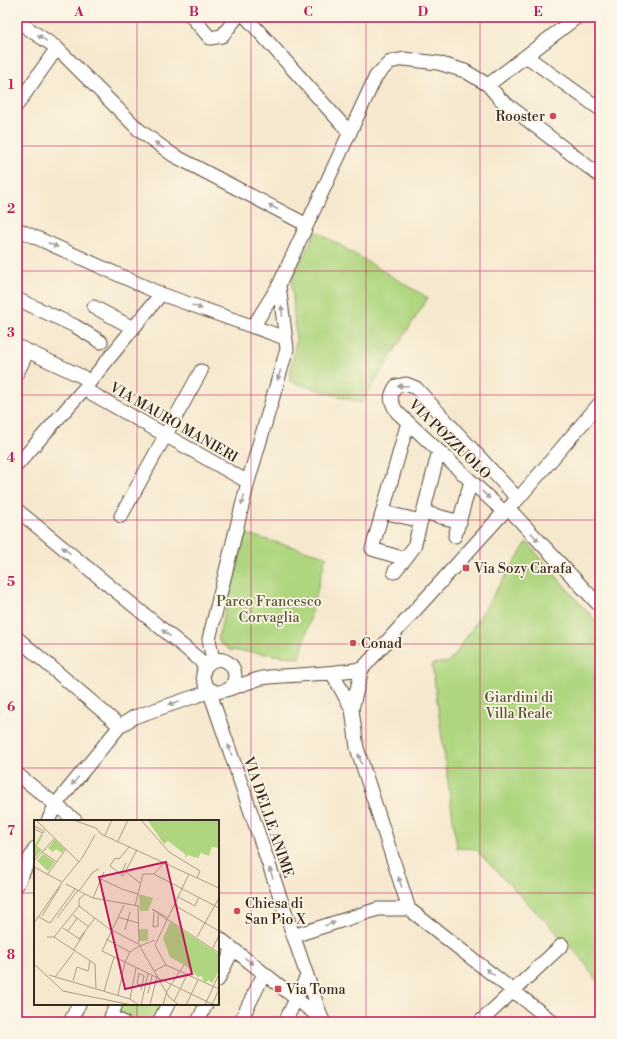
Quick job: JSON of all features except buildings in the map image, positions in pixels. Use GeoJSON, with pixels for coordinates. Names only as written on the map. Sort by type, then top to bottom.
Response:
{"type":"FeatureCollection","features":[{"type":"Feature","properties":{"kind":"street"},"geometry":{"type":"LineString","coordinates":[[194,18],[210,38],[222,36],[237,17]]}},
{"type":"Feature","properties":{"kind":"street"},"geometry":{"type":"LineString","coordinates":[[246,17],[350,133]]}},
{"type":"Feature","properties":{"kind":"street"},"geometry":{"type":"LineString","coordinates":[[488,85],[577,17]]}},
{"type":"Feature","properties":{"kind":"street"},"geometry":{"type":"LineString","coordinates":[[17,21],[57,48],[139,130],[173,155],[307,225]]}},
{"type":"Feature","properties":{"kind":"street"},"geometry":{"type":"LineString","coordinates":[[17,105],[57,48]]}},
{"type":"Feature","properties":{"kind":"street"},"geometry":{"type":"LineString","coordinates":[[526,56],[600,109]]}},
{"type":"Feature","properties":{"kind":"street"},"geometry":{"type":"LineString","coordinates":[[253,327],[280,285],[376,76],[390,62],[404,59],[438,63],[465,71],[488,85],[500,99],[600,176]]}},
{"type":"Feature","properties":{"kind":"street"},"geometry":{"type":"LineString","coordinates":[[17,229],[161,294],[285,338]]}},
{"type":"Feature","properties":{"kind":"street"},"geometry":{"type":"LineString","coordinates":[[280,285],[287,349],[248,482],[208,639],[209,665],[204,678],[210,689],[222,692],[231,687],[262,678],[332,673],[362,669]]}},
{"type":"Feature","properties":{"kind":"street"},"geometry":{"type":"LineString","coordinates":[[17,465],[86,386],[161,294]]}},
{"type":"Feature","properties":{"kind":"street"},"geometry":{"type":"LineString","coordinates":[[17,299],[75,326],[101,342]]}},
{"type":"Feature","properties":{"kind":"street"},"geometry":{"type":"LineString","coordinates":[[94,307],[132,328]]}},
{"type":"Feature","properties":{"kind":"street"},"geometry":{"type":"LineString","coordinates":[[17,373],[22,349]]}},
{"type":"Feature","properties":{"kind":"street","name":"VIA MAURO MANIERI"},"geometry":{"type":"LineString","coordinates":[[22,349],[83,377],[86,386],[166,436],[248,482]]}},
{"type":"Feature","properties":{"kind":"street"},"geometry":{"type":"LineString","coordinates":[[121,516],[201,371]]}},
{"type":"Feature","properties":{"kind":"street","name":"VIA POZZUOLO"},"geometry":{"type":"LineString","coordinates":[[518,500],[416,388],[406,384],[396,386],[391,394],[390,402],[397,412],[471,481],[506,510],[600,606]]}},
{"type":"Feature","properties":{"kind":"street"},"geometry":{"type":"LineString","coordinates":[[553,1022],[409,909],[357,748],[352,709],[362,669],[506,510],[518,500],[600,403]]}},
{"type":"Feature","properties":{"kind":"street"},"geometry":{"type":"LineString","coordinates":[[405,559],[372,549],[408,422]]}},
{"type":"Feature","properties":{"kind":"street"},"geometry":{"type":"LineString","coordinates":[[394,572],[414,547],[440,451]]}},
{"type":"Feature","properties":{"kind":"street"},"geometry":{"type":"LineString","coordinates":[[455,536],[471,481]]}},
{"type":"Feature","properties":{"kind":"street"},"geometry":{"type":"LineString","coordinates":[[17,510],[185,648],[209,665]]}},
{"type":"Feature","properties":{"kind":"street"},"geometry":{"type":"LineString","coordinates":[[383,512],[460,522]]}},
{"type":"Feature","properties":{"kind":"street"},"geometry":{"type":"LineString","coordinates":[[17,638],[120,726]]}},
{"type":"Feature","properties":{"kind":"street"},"geometry":{"type":"LineString","coordinates":[[185,648],[202,644],[208,639]]}},
{"type":"Feature","properties":{"kind":"street"},"geometry":{"type":"LineString","coordinates":[[209,665],[222,660],[231,664],[234,668],[262,678]]}},
{"type":"Feature","properties":{"kind":"street"},"geometry":{"type":"LineString","coordinates":[[231,687],[236,678],[234,668]]}},
{"type":"Feature","properties":{"kind":"street"},"geometry":{"type":"LineString","coordinates":[[332,673],[352,709]]}},
{"type":"Feature","properties":{"kind":"street"},"geometry":{"type":"LineString","coordinates":[[48,820],[56,804],[120,726],[134,717],[205,693],[210,689]]}},
{"type":"Feature","properties":{"kind":"street","name":"VIA DELLE ANIME"},"geometry":{"type":"LineString","coordinates":[[210,689],[211,696],[293,936],[324,1021]]}},
{"type":"Feature","properties":{"kind":"street"},"geometry":{"type":"LineString","coordinates":[[17,774],[75,820]]}},
{"type":"Feature","properties":{"kind":"street"},"geometry":{"type":"LineString","coordinates":[[17,886],[34,850]]}},
{"type":"Feature","properties":{"kind":"street"},"geometry":{"type":"LineString","coordinates":[[293,936],[378,909],[409,909]]}},
{"type":"Feature","properties":{"kind":"street"},"geometry":{"type":"LineString","coordinates":[[219,938],[324,1021]]}},
{"type":"Feature","properties":{"kind":"street"},"geometry":{"type":"LineString","coordinates":[[480,1022],[562,945]]}},
{"type":"Feature","properties":{"kind":"street"},"geometry":{"type":"LineString","coordinates":[[219,978],[233,949]]}},
{"type":"Feature","properties":{"kind":"street"},"geometry":{"type":"LineString","coordinates":[[240,1022],[264,974]]}},
{"type":"Feature","properties":{"kind":"street"},"geometry":{"type":"LineString","coordinates":[[285,1022],[307,976]]}},
{"type":"Feature","properties":{"kind":"street"},"geometry":{"type":"LineString","coordinates":[[70,1022],[78,1005]]}},
{"type":"Feature","properties":{"kind":"street"},"geometry":{"type":"LineString","coordinates":[[116,1005],[110,1016],[123,1022]]}},
{"type":"Feature","properties":{"kind":"street"},"geometry":{"type":"LineString","coordinates":[[159,1022],[168,1005]]}},
{"type":"Feature","properties":{"kind":"street"},"geometry":{"type":"LineString","coordinates":[[198,1022],[206,1005]]}},
{"type":"Feature","properties":{"kind":"green space"},"geometry":{"type":"Polygon","coordinates":[[[316,231],[428,298],[361,403],[289,381],[296,341],[292,286],[293,277],[316,231]]]}},
{"type":"Feature","properties":{"kind":"green space","name":"Parco Francesco Corvaglia"},"geometry":{"type":"Polygon","coordinates":[[[246,534],[326,556],[300,658],[230,650],[220,643],[218,637],[246,534]]]}},
{"type":"Feature","properties":{"kind":"green space","name":"Giardini di Villa Reale"},"geometry":{"type":"Polygon","coordinates":[[[527,542],[581,605],[600,624],[600,986],[582,959],[475,849],[457,848],[432,664],[448,662],[455,655],[527,542]]]}},
{"type":"Feature","properties":{"kind":"green space"},"geometry":{"type":"Polygon","coordinates":[[[120,1005],[162,1005],[154,1022],[134,1022],[116,1014],[120,1005]]]}},
{"type":"Feature","properties":{"kind":"place","name":"Rooster"},"geometry":{"type":"Point","coordinates":[553,116]}},
{"type":"Feature","properties":{"kind":"place","name":"Via Sozy Carafa"},"geometry":{"type":"Point","coordinates":[466,568]}},
{"type":"Feature","properties":{"kind":"place","name":"Conad"},"geometry":{"type":"Point","coordinates":[353,643]}},
{"type":"Feature","properties":{"kind":"place","name":"Chiesa di San Pio X"},"geometry":{"type":"Point","coordinates":[237,911]}},
{"type":"Feature","properties":{"kind":"place","name":"Via Toma"},"geometry":{"type":"Point","coordinates":[278,989]}}]}
